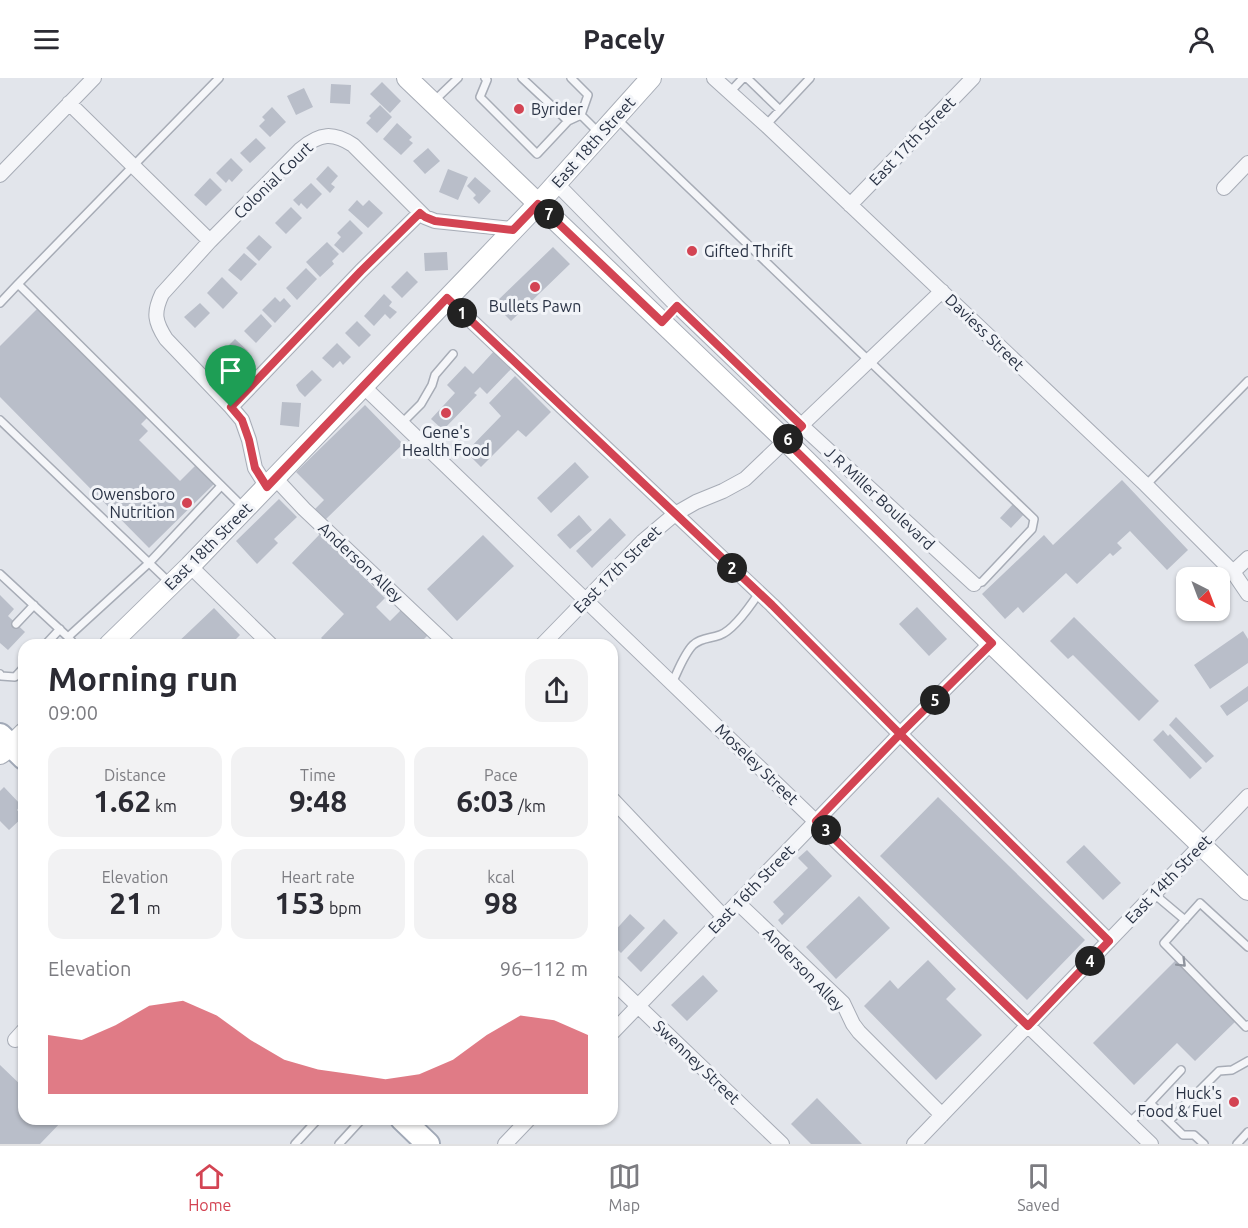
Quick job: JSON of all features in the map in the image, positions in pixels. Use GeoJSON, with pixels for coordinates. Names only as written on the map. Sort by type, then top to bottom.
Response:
{"type":"FeatureCollection","features":[{"type":"Feature","properties":{"kind":"main road"},"geometry":{"type":"LineString","coordinates":[[408,1125],[428,1144]]}},
{"type":"Feature","properties":{"kind":"street"},"geometry":{"type":"LineString","coordinates":[[0,175],[94,78]]}},
{"type":"Feature","properties":{"kind":"street"},"geometry":{"type":"LineString","coordinates":[[407,78],[786,441],[1248,890]]}},
{"type":"Feature","properties":{"kind":"street","name":"East 18th Street"},"geometry":{"type":"LineString","coordinates":[[115,639],[190,566],[538,204],[651,78]]}},
{"type":"Feature","properties":{"kind":"street","name":"Daviess Street"},"geometry":{"type":"LineString","coordinates":[[714,78],[1146,485],[1233,572],[1248,594]]}},
{"type":"Feature","properties":{"kind":"street","name":"East 17th Street"},"geometry":{"type":"LineString","coordinates":[[850,205],[973,78]]}},
{"type":"Feature","properties":{"kind":"street"},"geometry":{"type":"LineString","coordinates":[[69,103],[210,241]]}},
{"type":"Feature","properties":{"kind":"street","name":"Colonial Court"},"geometry":{"type":"LineString","coordinates":[[271,482],[255,468],[242,420],[166,339],[156,316],[157,304],[162,294],[210,241],[301,149],[310,141],[321,136],[343,139],[353,145],[425,217],[435,221],[513,230]]}},
{"type":"Feature","properties":{"kind":"street"},"geometry":{"type":"LineString","coordinates":[[1224,188],[1248,163]]}},
{"type":"Feature","properties":{"kind":"street","name":"J R Miller Boulevard"},"geometry":{"type":"LineString","coordinates":[[556,183],[677,306],[802,426],[974,584]]}},
{"type":"Feature","properties":{"kind":"street"},"geometry":{"type":"LineString","coordinates":[[231,407],[420,213]]}},
{"type":"Feature","properties":{"kind":"street","name":"East 17th Street"},"geometry":{"type":"LineString","coordinates":[[548,639],[643,541],[675,514],[745,479],[942,291]]}},
{"type":"Feature","properties":{"kind":"street"},"geometry":{"type":"LineString","coordinates":[[447,298],[759,593],[1109,941]]}},
{"type":"Feature","properties":{"kind":"street"},"geometry":{"type":"LineString","coordinates":[[662,322],[677,306]]}},
{"type":"Feature","properties":{"kind":"street","name":"Moseley Street"},"geometry":{"type":"LineString","coordinates":[[363,386],[1151,1144]]}},
{"type":"Feature","properties":{"kind":"street","name":"Anderson Alley"},"geometry":{"type":"LineString","coordinates":[[271,482],[304,509],[442,639]]}},
{"type":"Feature","properties":{"kind":"street"},"geometry":{"type":"LineString","coordinates":[[1233,572],[1248,558]]}},
{"type":"Feature","properties":{"kind":"street"},"geometry":{"type":"LineString","coordinates":[[190,566],[265,639]]}},
{"type":"Feature","properties":{"kind":"street","name":"East 16th Street"},"geometry":{"type":"LineString","coordinates":[[618,1027],[900,734],[992,643]]}},
{"type":"Feature","properties":{"kind":"street","name":"East 14th Street"},"geometry":{"type":"LineString","coordinates":[[914,1144],[1248,796]]}},
{"type":"Feature","properties":{"kind":"street"},"geometry":{"type":"LineString","coordinates":[[618,805],[724,917]]}},
{"type":"Feature","properties":{"kind":"street","name":"Anderson Alley"},"geometry":{"type":"LineString","coordinates":[[738,903],[843,1004],[859,1032],[942,1115]]}},
{"type":"Feature","properties":{"kind":"street","name":"Swenney Street"},"geometry":{"type":"LineString","coordinates":[[618,987],[782,1144]]}},
{"type":"Feature","properties":{"kind":"street"},"geometry":{"type":"LineString","coordinates":[[505,1144],[523,1125]]}},
{"type":"Feature","properties":{"kind":"lane"},"geometry":{"type":"LineString","coordinates":[[0,303],[219,78]]}},
{"type":"Feature","properties":{"kind":"lane"},"geometry":{"type":"LineString","coordinates":[[433,103],[458,78]]}},
{"type":"Feature","properties":{"kind":"lane"},"geometry":{"type":"LineString","coordinates":[[522,78],[568,121]]}},
{"type":"Feature","properties":{"kind":"lane"},"geometry":{"type":"LineString","coordinates":[[487,79],[480,97],[537,153],[568,121],[581,115],[588,95],[571,78]]}},
{"type":"Feature","properties":{"kind":"lane"},"geometry":{"type":"LineString","coordinates":[[730,92],[745,78],[780,110]]}},
{"type":"Feature","properties":{"kind":"lane"},"geometry":{"type":"LineString","coordinates":[[766,125],[810,78]]}},
{"type":"Feature","properties":{"kind":"lane"},"geometry":{"type":"LineString","coordinates":[[581,115],[600,134]]}},
{"type":"Feature","properties":{"kind":"lane"},"geometry":{"type":"LineString","coordinates":[[615,117],[1034,519],[1032,529],[982,582],[974,584]]}},
{"type":"Feature","properties":{"kind":"lane"},"geometry":{"type":"LineString","coordinates":[[18,284],[244,508]]}},
{"type":"Feature","properties":{"kind":"lane"},"geometry":{"type":"LineString","coordinates":[[402,423],[420,404],[432,386],[435,375],[453,354]]}},
{"type":"Feature","properties":{"kind":"lane"},"geometry":{"type":"LineString","coordinates":[[1146,485],[1248,381]]}},
{"type":"Feature","properties":{"kind":"lane"},"geometry":{"type":"LineString","coordinates":[[0,420],[171,584]]}},
{"type":"Feature","properties":{"kind":"lane"},"geometry":{"type":"LineString","coordinates":[[0,575],[69,637],[149,563],[222,486]]}},
{"type":"Feature","properties":{"kind":"lane"},"geometry":{"type":"LineString","coordinates":[[672,683],[693,645],[704,638],[721,635],[732,627],[759,593]]}},
{"type":"Feature","properties":{"kind":"lane"},"geometry":{"type":"LineString","coordinates":[[16,624],[34,605]]}},
{"type":"Feature","properties":{"kind":"lane"},"geometry":{"type":"LineString","coordinates":[[51,639],[60,629]]}},
{"type":"Feature","properties":{"kind":"lane"},"geometry":{"type":"LineString","coordinates":[[0,675],[15,677],[18,674]]}},
{"type":"Feature","properties":{"kind":"lane"},"geometry":{"type":"LineString","coordinates":[[1155,894],[1185,920]]}},
{"type":"Feature","properties":{"kind":"lane"},"geometry":{"type":"LineString","coordinates":[[1248,947],[1200,903],[1164,943],[1246,1027],[1248,1025]]}},
{"type":"Feature","properties":{"kind":"lane"},"geometry":{"type":"LineString","coordinates":[[1169,1121],[1219,1071],[1232,1070],[1248,1060]]}},
{"type":"Feature","properties":{"kind":"lane"},"geometry":{"type":"LineString","coordinates":[[1129,1123],[1181,1070]]}},
{"type":"Feature","properties":{"kind":"lane"},"geometry":{"type":"LineString","coordinates":[[1150,1103],[1183,1135],[1194,1135],[1204,1144]]}},
{"type":"Feature","properties":{"kind":"lane"},"geometry":{"type":"LineString","coordinates":[[295,1144],[312,1125]]}},
{"type":"Feature","properties":{"kind":"lane"},"geometry":{"type":"LineString","coordinates":[[339,1144],[356,1125]]}},
{"type":"Feature","properties":{"kind":"lane"},"geometry":{"type":"LineString","coordinates":[[1237,1144],[1248,1133]]}},
{"type":"Feature","properties":{"kind":"building"},"geometry":{"type":"Polygon","coordinates":[[[382,82],[401,101],[390,113],[370,94],[382,82]]]}},
{"type":"Feature","properties":{"kind":"building"},"geometry":{"type":"Polygon","coordinates":[[[331,84],[351,85],[350,104],[330,103],[331,84]]]}},
{"type":"Feature","properties":{"kind":"building"},"geometry":{"type":"Polygon","coordinates":[[[304,88],[313,107],[296,115],[287,96],[304,88]]]}},
{"type":"Feature","properties":{"kind":"building"},"geometry":{"type":"Polygon","coordinates":[[[380,105],[392,117],[377,133],[366,123],[371,118],[369,116],[380,105]]]}},
{"type":"Feature","properties":{"kind":"building"},"geometry":{"type":"Polygon","coordinates":[[[272,107],[286,122],[270,137],[259,126],[265,120],[262,117],[272,107]]]}},
{"type":"Feature","properties":{"kind":"building"},"geometry":{"type":"Polygon","coordinates":[[[397,123],[412,137],[409,140],[413,143],[401,155],[383,139],[397,123]]]}},
{"type":"Feature","properties":{"kind":"building"},"geometry":{"type":"Polygon","coordinates":[[[256,138],[266,148],[250,163],[240,153],[256,138]]]}},
{"type":"Feature","properties":{"kind":"building"},"geometry":{"type":"Polygon","coordinates":[[[428,148],[440,161],[425,174],[413,161],[428,148]]]}},
{"type":"Feature","properties":{"kind":"building"},"geometry":{"type":"Polygon","coordinates":[[[231,158],[243,170],[232,182],[229,179],[226,183],[216,173],[231,158]]]}},
{"type":"Feature","properties":{"kind":"building"},"geometry":{"type":"Polygon","coordinates":[[[328,166],[338,176],[331,184],[335,187],[330,193],[316,179],[328,166]]]}},
{"type":"Feature","properties":{"kind":"building"},"geometry":{"type":"Polygon","coordinates":[[[448,169],[468,177],[458,200],[439,192],[448,169]]]}},
{"type":"Feature","properties":{"kind":"building"},"geometry":{"type":"Polygon","coordinates":[[[475,177],[491,191],[479,204],[473,198],[476,195],[467,186],[475,177]]]}},
{"type":"Feature","properties":{"kind":"building"},"geometry":{"type":"Polygon","coordinates":[[[210,178],[222,190],[206,206],[194,195],[210,178]]]}},
{"type":"Feature","properties":{"kind":"building"},"geometry":{"type":"Polygon","coordinates":[[[311,183],[322,194],[307,209],[301,203],[299,206],[293,200],[311,183]]]}},
{"type":"Feature","properties":{"kind":"building"},"geometry":{"type":"Polygon","coordinates":[[[357,200],[363,206],[369,200],[383,213],[368,228],[348,210],[357,200]]]}},
{"type":"Feature","properties":{"kind":"building"},"geometry":{"type":"Polygon","coordinates":[[[291,207],[302,218],[286,234],[275,223],[291,207]]]}},
{"type":"Feature","properties":{"kind":"building"},"geometry":{"type":"Polygon","coordinates":[[[350,220],[363,233],[343,253],[334,245],[341,237],[337,233],[350,220]]]}},
{"type":"Feature","properties":{"kind":"building"},"geometry":{"type":"Polygon","coordinates":[[[259,235],[272,247],[259,261],[246,248],[259,235]]]}},
{"type":"Feature","properties":{"kind":"building"},"geometry":{"type":"Polygon","coordinates":[[[327,242],[339,254],[332,261],[334,264],[320,277],[306,262],[327,242]]]}},
{"type":"Feature","properties":{"kind":"building"},"geometry":{"type":"Polygon","coordinates":[[[553,247],[570,264],[511,321],[494,304],[553,247]]]}},
{"type":"Feature","properties":{"kind":"building"},"geometry":{"type":"Polygon","coordinates":[[[447,252],[448,270],[425,271],[424,253],[447,252]]]}},
{"type":"Feature","properties":{"kind":"building"},"geometry":{"type":"Polygon","coordinates":[[[244,253],[257,264],[241,281],[228,270],[244,253]]]}},
{"type":"Feature","properties":{"kind":"building"},"geometry":{"type":"Polygon","coordinates":[[[306,268],[317,279],[297,300],[286,288],[306,268]]]}},
{"type":"Feature","properties":{"kind":"building"},"geometry":{"type":"Polygon","coordinates":[[[407,271],[418,282],[402,298],[391,287],[407,271]]]}},
{"type":"Feature","properties":{"kind":"building"},"geometry":{"type":"Polygon","coordinates":[[[222,277],[238,293],[223,309],[207,293],[222,277]]]}},
{"type":"Feature","properties":{"kind":"building"},"geometry":{"type":"Polygon","coordinates":[[[384,294],[392,302],[389,306],[397,312],[390,319],[385,314],[374,326],[364,316],[384,294]]]}},
{"type":"Feature","properties":{"kind":"building"},"geometry":{"type":"Polygon","coordinates":[[[275,297],[280,302],[284,298],[291,306],[275,323],[262,310],[275,297]]]}},
{"type":"Feature","properties":{"kind":"building"},"geometry":{"type":"Polygon","coordinates":[[[200,303],[210,313],[195,328],[184,317],[200,303]]]}},
{"type":"Feature","properties":{"kind":"building"},"geometry":{"type":"Polygon","coordinates":[[[38,308],[147,418],[141,424],[148,431],[139,440],[180,481],[196,465],[214,484],[149,548],[0,397],[0,346],[38,308]]]}},
{"type":"Feature","properties":{"kind":"building"},"geometry":{"type":"Polygon","coordinates":[[[261,314],[272,326],[256,343],[244,331],[261,314]]]}},
{"type":"Feature","properties":{"kind":"building"},"geometry":{"type":"Polygon","coordinates":[[[357,321],[371,335],[359,347],[345,333],[357,321]]]}},
{"type":"Feature","properties":{"kind":"building"},"geometry":{"type":"Polygon","coordinates":[[[235,339],[248,351],[234,365],[222,352],[235,339]]]}},
{"type":"Feature","properties":{"kind":"building"},"geometry":{"type":"Polygon","coordinates":[[[337,343],[351,357],[343,365],[340,361],[333,368],[322,358],[337,343]]]}},
{"type":"Feature","properties":{"kind":"building"},"geometry":{"type":"Polygon","coordinates":[[[495,350],[513,367],[487,394],[480,387],[474,393],[477,395],[443,430],[431,419],[455,393],[447,385],[465,366],[473,374],[495,350]]]}},
{"type":"Feature","properties":{"kind":"building"},"geometry":{"type":"Polygon","coordinates":[[[312,370],[322,380],[305,397],[296,385],[312,370]]]}},
{"type":"Feature","properties":{"kind":"building"},"geometry":{"type":"Polygon","coordinates":[[[515,376],[551,412],[526,437],[518,430],[481,467],[466,452],[501,416],[489,403],[515,376]]]}},
{"type":"Feature","properties":{"kind":"building"},"geometry":{"type":"Polygon","coordinates":[[[282,402],[301,403],[299,427],[280,425],[282,402]]]}},
{"type":"Feature","properties":{"kind":"building"},"geometry":{"type":"Polygon","coordinates":[[[365,405],[403,444],[325,520],[315,509],[324,500],[296,472],[365,405]]]}},
{"type":"Feature","properties":{"kind":"building"},"geometry":{"type":"Polygon","coordinates":[[[575,462],[589,477],[551,513],[537,498],[575,462]]]}},
{"type":"Feature","properties":{"kind":"building"},"geometry":{"type":"Polygon","coordinates":[[[1122,480],[1188,550],[1167,570],[1130,531],[1117,543],[1122,548],[1113,556],[1110,553],[1077,584],[1066,573],[1023,613],[1018,607],[1005,619],[982,594],[1044,535],[1053,545],[1122,480]]]}},
{"type":"Feature","properties":{"kind":"building"},"geometry":{"type":"Polygon","coordinates":[[[279,499],[297,517],[274,539],[278,543],[257,564],[236,541],[279,499]]]}},
{"type":"Feature","properties":{"kind":"building"},"geometry":{"type":"Polygon","coordinates":[[[1014,503],[1025,513],[1011,528],[1000,518],[1014,503]]]}},
{"type":"Feature","properties":{"kind":"building"},"geometry":{"type":"Polygon","coordinates":[[[579,515],[592,530],[570,549],[557,535],[579,515]]]}},
{"type":"Feature","properties":{"kind":"building"},"geometry":{"type":"Polygon","coordinates":[[[610,518],[626,535],[592,568],[576,551],[610,518]]]}},
{"type":"Feature","properties":{"kind":"building"},"geometry":{"type":"Polygon","coordinates":[[[320,534],[385,598],[376,607],[390,621],[404,607],[430,633],[424,639],[322,639],[344,614],[292,563],[320,534]]]}},
{"type":"Feature","properties":{"kind":"building"},"geometry":{"type":"Polygon","coordinates":[[[483,535],[514,566],[457,621],[427,589],[483,535]]]}},
{"type":"Feature","properties":{"kind":"building"},"geometry":{"type":"Polygon","coordinates":[[[0,595],[14,609],[8,616],[25,632],[8,650],[0,643],[0,595]]]}},
{"type":"Feature","properties":{"kind":"building"},"geometry":{"type":"Polygon","coordinates":[[[917,607],[947,639],[929,656],[899,624],[917,607]]]}},
{"type":"Feature","properties":{"kind":"building"},"geometry":{"type":"Polygon","coordinates":[[[214,608],[240,635],[236,639],[181,639],[214,608]]]}},
{"type":"Feature","properties":{"kind":"building"},"geometry":{"type":"Polygon","coordinates":[[[1074,617],[1159,701],[1139,721],[1073,655],[1068,659],[1050,641],[1074,617]]]}},
{"type":"Feature","properties":{"kind":"building"},"geometry":{"type":"Polygon","coordinates":[[[1243,631],[1248,639],[1248,663],[1210,689],[1194,665],[1243,631]]]}},
{"type":"Feature","properties":{"kind":"building"},"geometry":{"type":"Polygon","coordinates":[[[1248,686],[1248,701],[1227,716],[1220,706],[1248,686]]]}},
{"type":"Feature","properties":{"kind":"building"},"geometry":{"type":"Polygon","coordinates":[[[1176,717],[1214,756],[1206,763],[1169,725],[1176,717]]]}},
{"type":"Feature","properties":{"kind":"building"},"geometry":{"type":"Polygon","coordinates":[[[1163,730],[1168,736],[1170,734],[1202,768],[1190,779],[1153,740],[1163,730]]]}},
{"type":"Feature","properties":{"kind":"building"},"geometry":{"type":"Polygon","coordinates":[[[4,787],[18,802],[18,822],[9,830],[0,821],[0,791],[4,787]]]}},
{"type":"Feature","properties":{"kind":"building"},"geometry":{"type":"Polygon","coordinates":[[[938,797],[1085,940],[1027,1000],[880,856],[938,797]]]}},
{"type":"Feature","properties":{"kind":"building"},"geometry":{"type":"Polygon","coordinates":[[[1084,845],[1121,883],[1103,900],[1066,862],[1084,845]]]}},
{"type":"Feature","properties":{"kind":"building"},"geometry":{"type":"Polygon","coordinates":[[[807,850],[832,876],[782,925],[778,920],[784,914],[773,902],[808,868],[798,858],[807,850]]]}},
{"type":"Feature","properties":{"kind":"building"},"geometry":{"type":"Polygon","coordinates":[[[859,896],[890,928],[836,979],[806,947],[859,896]]]}},
{"type":"Feature","properties":{"kind":"building"},"geometry":{"type":"Polygon","coordinates":[[[630,914],[645,928],[621,953],[618,950],[618,927],[630,914]]]}},
{"type":"Feature","properties":{"kind":"building"},"geometry":{"type":"Polygon","coordinates":[[[664,919],[678,933],[641,972],[627,958],[664,919]]]}},
{"type":"Feature","properties":{"kind":"building"},"geometry":{"type":"Polygon","coordinates":[[[1177,959],[1237,1020],[1195,1061],[1177,1043],[1134,1085],[1093,1043],[1177,959]]]}},
{"type":"Feature","properties":{"kind":"building"},"geometry":{"type":"Polygon","coordinates":[[[928,960],[956,989],[946,999],[982,1035],[936,1080],[864,1006],[890,980],[898,989],[928,960]]]}},
{"type":"Feature","properties":{"kind":"building"},"geometry":{"type":"Polygon","coordinates":[[[703,975],[718,991],[687,1021],[671,1005],[703,975]]]}},
{"type":"Feature","properties":{"kind":"building"},"geometry":{"type":"Polygon","coordinates":[[[0,1065],[18,1082],[18,1125],[58,1125],[40,1144],[0,1144],[0,1065]]]}},
{"type":"Feature","properties":{"kind":"building"},"geometry":{"type":"Polygon","coordinates":[[[817,1098],[862,1144],[811,1144],[791,1124],[817,1098]]]}},
{"type":"Feature","properties":{"kind":"place","name":"Byrider"},"geometry":{"type":"Point","coordinates":[519,109]}},
{"type":"Feature","properties":{"kind":"place","name":"Gifted Thrift"},"geometry":{"type":"Point","coordinates":[692,251]}},
{"type":"Feature","properties":{"kind":"place","name":"Bullets Pawn"},"geometry":{"type":"Point","coordinates":[535,287]}},
{"type":"Feature","properties":{"kind":"place","name":"Gene's Health Food"},"geometry":{"type":"Point","coordinates":[446,413]}},
{"type":"Feature","properties":{"kind":"place","name":"Owensboro Nutrition"},"geometry":{"type":"Point","coordinates":[187,503]}},
{"type":"Feature","properties":{"kind":"place","name":"Huck's Food & Fuel"},"geometry":{"type":"Point","coordinates":[1234,1102]}},
{"type":"Feature","properties":{"kind":"route"},"geometry":{"type":"LineString","coordinates":[[231,407],[242,420],[255,468],[267,487],[447,298],[772,605],[900,734],[816,821],[1028,1026],[1109,941],[900,734],[992,643],[786,441],[802,426],[677,306],[662,322],[538,204],[513,230],[435,221],[420,213],[231,407]]}}]}
